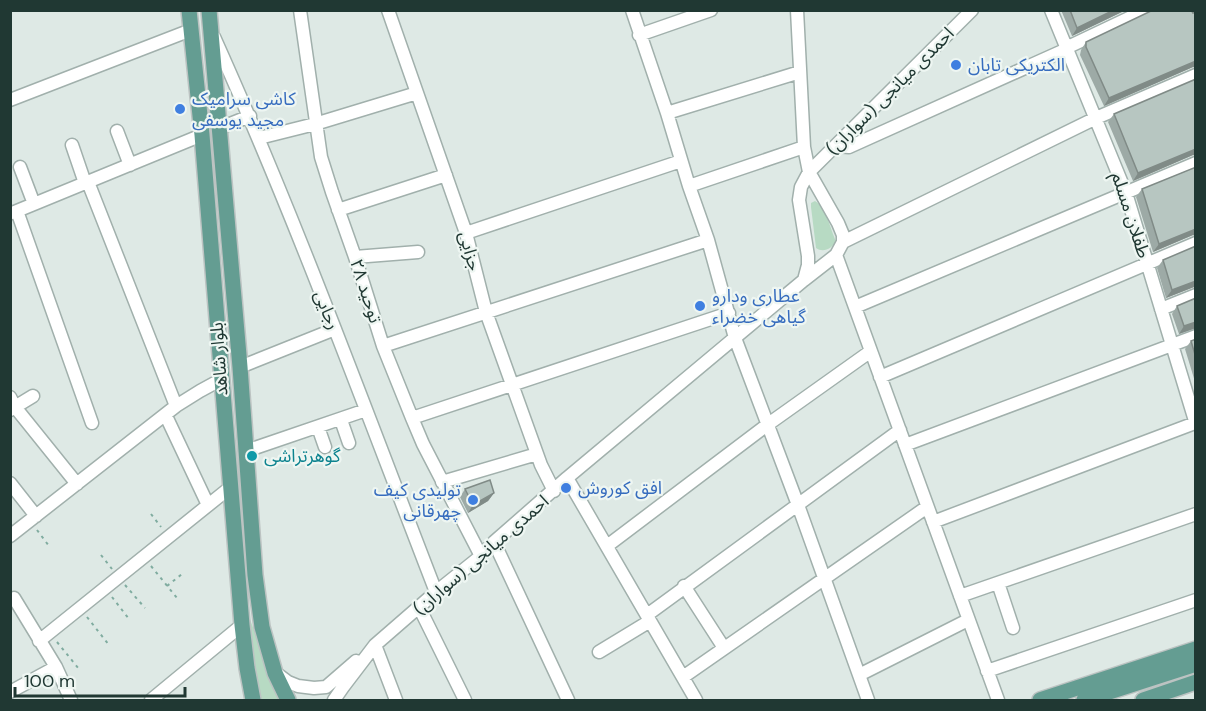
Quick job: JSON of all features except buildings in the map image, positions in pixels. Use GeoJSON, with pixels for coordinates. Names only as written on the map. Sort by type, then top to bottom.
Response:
{"type":"FeatureCollection","features":[{"type":"Feature","properties":{"kind":"main road","name":"بلوار شاهد"},"geometry":{"type":"LineString","coordinates":[[189,10],[202,135],[242,625],[247,668],[254,700]]}},
{"type":"Feature","properties":{"kind":"main road","name":"بلوار شاهد"},"geometry":{"type":"LineString","coordinates":[[209,10],[240,367],[255,575],[262,627],[275,673],[288,700]]}},
{"type":"Feature","properties":{"kind":"main road"},"geometry":{"type":"LineString","coordinates":[[1040,700],[1196,649]]}},
{"type":"Feature","properties":{"kind":"main road"},"geometry":{"type":"LineString","coordinates":[[1084,700],[1196,664]]}},
{"type":"Feature","properties":{"kind":"main road"},"geometry":{"type":"LineString","coordinates":[[1107,679],[1174,670]]}},
{"type":"Feature","properties":{"kind":"main road"},"geometry":{"type":"LineString","coordinates":[[1143,700],[1196,682]]}},
{"type":"Feature","properties":{"kind":"street","name":"توحید ۲۸"},"geometry":{"type":"LineString","coordinates":[[300,10],[321,157],[383,346],[423,444],[481,556]]}},
{"type":"Feature","properties":{"kind":"street","name":"جزایی"},"geometry":{"type":"LineString","coordinates":[[388,10],[466,233],[486,312],[537,454],[554,491]]}},
{"type":"Feature","properties":{"kind":"street"},"geometry":{"type":"LineString","coordinates":[[632,10],[708,240],[735,338],[868,700]]}},
{"type":"Feature","properties":{"kind":"street"},"geometry":{"type":"LineString","coordinates":[[639,35],[711,10]]}},
{"type":"Feature","properties":{"kind":"street"},"geometry":{"type":"LineString","coordinates":[[797,10],[804,147],[809,172],[843,235],[843,242],[836,255],[998,700]]}},
{"type":"Feature","properties":{"kind":"street","name":"احمدی میانجی (سواران)"},"geometry":{"type":"LineString","coordinates":[[809,172],[972,10]]}},
{"type":"Feature","properties":{"kind":"street","name":"طفلان مسلم"},"geometry":{"type":"LineString","coordinates":[[1051,10],[1126,193],[1195,424]]}},
{"type":"Feature","properties":{"kind":"street"},"geometry":{"type":"LineString","coordinates":[[836,146],[849,147],[1145,11]]}},
{"type":"Feature","properties":{"kind":"street"},"geometry":{"type":"LineString","coordinates":[[10,100],[190,30]]}},
{"type":"Feature","properties":{"kind":"street","name":"رجایی"},"geometry":{"type":"LineString","coordinates":[[211,31],[250,116],[436,592]]}},
{"type":"Feature","properties":{"kind":"street"},"geometry":{"type":"LineString","coordinates":[[667,113],[800,72]]}},
{"type":"Feature","properties":{"kind":"street"},"geometry":{"type":"LineString","coordinates":[[843,242],[1096,118],[1196,75]]}},
{"type":"Feature","properties":{"kind":"street"},"geometry":{"type":"LineString","coordinates":[[258,138],[315,124],[417,93]]}},
{"type":"Feature","properties":{"kind":"street"},"geometry":{"type":"LineString","coordinates":[[220,128],[250,116]]}},
{"type":"Feature","properties":{"kind":"street"},"geometry":{"type":"LineString","coordinates":[[117,131],[130,165]]}},
{"type":"Feature","properties":{"kind":"street"},"geometry":{"type":"LineString","coordinates":[[92,423],[14,212],[202,135]]}},
{"type":"Feature","properties":{"kind":"street"},"geometry":{"type":"LineString","coordinates":[[72,146],[176,406]]}},
{"type":"Feature","properties":{"kind":"street"},"geometry":{"type":"LineString","coordinates":[[689,186],[804,147]]}},
{"type":"Feature","properties":{"kind":"street"},"geometry":{"type":"LineString","coordinates":[[466,233],[681,161]]}},
{"type":"Feature","properties":{"kind":"street"},"geometry":{"type":"LineString","coordinates":[[855,307],[1196,163]]}},
{"type":"Feature","properties":{"kind":"street"},"geometry":{"type":"LineString","coordinates":[[20,167],[34,204]]}},
{"type":"Feature","properties":{"kind":"street"},"geometry":{"type":"LineString","coordinates":[[804,280],[808,256],[799,200],[801,187],[809,172]]}},
{"type":"Feature","properties":{"kind":"street"},"geometry":{"type":"LineString","coordinates":[[338,210],[446,175]]}},
{"type":"Feature","properties":{"kind":"street"},"geometry":{"type":"LineString","coordinates":[[383,346],[708,240]]}},
{"type":"Feature","properties":{"kind":"street"},"geometry":{"type":"LineString","coordinates":[[880,377],[1196,243]]}},
{"type":"Feature","properties":{"kind":"street"},"geometry":{"type":"LineString","coordinates":[[355,257],[418,252]]}},
{"type":"Feature","properties":{"kind":"street","name":"احمدی میانجی (سواران)"},"geometry":{"type":"LineString","coordinates":[[334,700],[375,645],[481,556],[567,478],[836,255]]}},
{"type":"Feature","properties":{"kind":"street"},"geometry":{"type":"LineString","coordinates":[[1161,309],[1196,295]]}},
{"type":"Feature","properties":{"kind":"street"},"geometry":{"type":"LineString","coordinates":[[412,418],[729,314]]}},
{"type":"Feature","properties":{"kind":"street"},"geometry":{"type":"LineString","coordinates":[[240,367],[335,329]]}},
{"type":"Feature","properties":{"kind":"street"},"geometry":{"type":"LineString","coordinates":[[905,445],[1196,336]]}},
{"type":"Feature","properties":{"kind":"street"},"geometry":{"type":"LineString","coordinates":[[607,546],[767,425],[871,351]]}},
{"type":"Feature","properties":{"kind":"street"},"geometry":{"type":"LineString","coordinates":[[10,536],[176,406],[222,379]]}},
{"type":"Feature","properties":{"kind":"street"},"geometry":{"type":"LineString","coordinates":[[33,396],[12,405],[77,484]]}},
{"type":"Feature","properties":{"kind":"street"},"geometry":{"type":"LineString","coordinates":[[246,451],[366,410]]}},
{"type":"Feature","properties":{"kind":"street"},"geometry":{"type":"LineString","coordinates":[[166,416],[208,505]]}},
{"type":"Feature","properties":{"kind":"street"},"geometry":{"type":"LineString","coordinates":[[340,420],[349,443]]}},
{"type":"Feature","properties":{"kind":"street"},"geometry":{"type":"LineString","coordinates":[[933,522],[1195,424]]}},
{"type":"Feature","properties":{"kind":"street"},"geometry":{"type":"LineString","coordinates":[[318,428],[325,447]]}},
{"type":"Feature","properties":{"kind":"street"},"geometry":{"type":"LineString","coordinates":[[599,652],[648,618],[684,586],[900,430]]}},
{"type":"Feature","properties":{"kind":"street"},"geometry":{"type":"LineString","coordinates":[[442,482],[537,454]]}},
{"type":"Feature","properties":{"kind":"street"},"geometry":{"type":"LineString","coordinates":[[567,478],[696,700]]}},
{"type":"Feature","properties":{"kind":"street"},"geometry":{"type":"LineString","coordinates":[[10,483],[33,518]]}},
{"type":"Feature","properties":{"kind":"street"},"geometry":{"type":"LineString","coordinates":[[39,641],[232,486]]}},
{"type":"Feature","properties":{"kind":"street"},"geometry":{"type":"LineString","coordinates":[[683,677],[927,507]]}},
{"type":"Feature","properties":{"kind":"street"},"geometry":{"type":"LineString","coordinates":[[960,596],[1196,514]]}},
{"type":"Feature","properties":{"kind":"street"},"geometry":{"type":"LineString","coordinates":[[494,542],[568,700]]}},
{"type":"Feature","properties":{"kind":"street"},"geometry":{"type":"LineString","coordinates":[[998,583],[1013,628]]}},
{"type":"Feature","properties":{"kind":"street"},"geometry":{"type":"LineString","coordinates":[[684,586],[724,648]]}},
{"type":"Feature","properties":{"kind":"street"},"geometry":{"type":"LineString","coordinates":[[12,599],[56,668],[71,700]]}},
{"type":"Feature","properties":{"kind":"street"},"geometry":{"type":"LineString","coordinates":[[987,671],[1196,600]]}},
{"type":"Feature","properties":{"kind":"street"},"geometry":{"type":"LineString","coordinates":[[419,608],[465,700]]}},
{"type":"Feature","properties":{"kind":"street"},"geometry":{"type":"LineString","coordinates":[[859,675],[969,620]]}},
{"type":"Feature","properties":{"kind":"street"},"geometry":{"type":"LineString","coordinates":[[151,700],[242,625]]}},
{"type":"Feature","properties":{"kind":"street"},"geometry":{"type":"LineString","coordinates":[[275,673],[298,686],[326,687],[375,645],[396,700]]}},
{"type":"Feature","properties":{"kind":"street"},"geometry":{"type":"LineString","coordinates":[[10,692],[56,668]]}},
{"type":"Feature","properties":{"kind":"path"},"geometry":{"type":"LineString","coordinates":[[151,514],[169,537]]}},
{"type":"Feature","properties":{"kind":"path"},"geometry":{"type":"LineString","coordinates":[[33,518],[49,546]]}},
{"type":"Feature","properties":{"kind":"path"},"geometry":{"type":"LineString","coordinates":[[101,555],[145,608]]}},
{"type":"Feature","properties":{"kind":"path"},"geometry":{"type":"LineString","coordinates":[[144,556],[177,598]]}},
{"type":"Feature","properties":{"kind":"path"},"geometry":{"type":"LineString","coordinates":[[167,586],[182,574]]}},
{"type":"Feature","properties":{"kind":"path"},"geometry":{"type":"LineString","coordinates":[[104,588],[129,619]]}},
{"type":"Feature","properties":{"kind":"path"},"geometry":{"type":"LineString","coordinates":[[80,607],[109,645]]}},
{"type":"Feature","properties":{"kind":"path"},"geometry":{"type":"LineString","coordinates":[[49,632],[79,669]]}},
{"type":"Feature","properties":{"kind":"green space"},"geometry":{"type":"Polygon","coordinates":[[[815,201],[825,214],[836,241],[824,250],[816,248],[811,207],[811,203],[815,201]]]}},
{"type":"Feature","properties":{"kind":"green space"},"geometry":{"type":"Polygon","coordinates":[[[248,614],[270,673],[282,700],[259,700],[248,614]]]}},
{"type":"Feature","properties":{"kind":"place","name":"الکتریکی تابان"},"geometry":{"type":"Point","coordinates":[956,65]}},
{"type":"Feature","properties":{"kind":"place","name":"کاشی سرامیک مجید یوسفی"},"geometry":{"type":"Point","coordinates":[180,109]}},
{"type":"Feature","properties":{"kind":"place","name":"عطاری ودارو گیاهی خضراء"},"geometry":{"type":"Point","coordinates":[700,306]}},
{"type":"Feature","properties":{"kind":"place","name":"گوهرتراشی"},"geometry":{"type":"Point","coordinates":[252,456]}},
{"type":"Feature","properties":{"kind":"place","name":"افق کوروش"},"geometry":{"type":"Point","coordinates":[566,488]}},
{"type":"Feature","properties":{"kind":"place","name":"تولیدی کیف چهرقانی"},"geometry":{"type":"Point","coordinates":[473,500]}}]}
